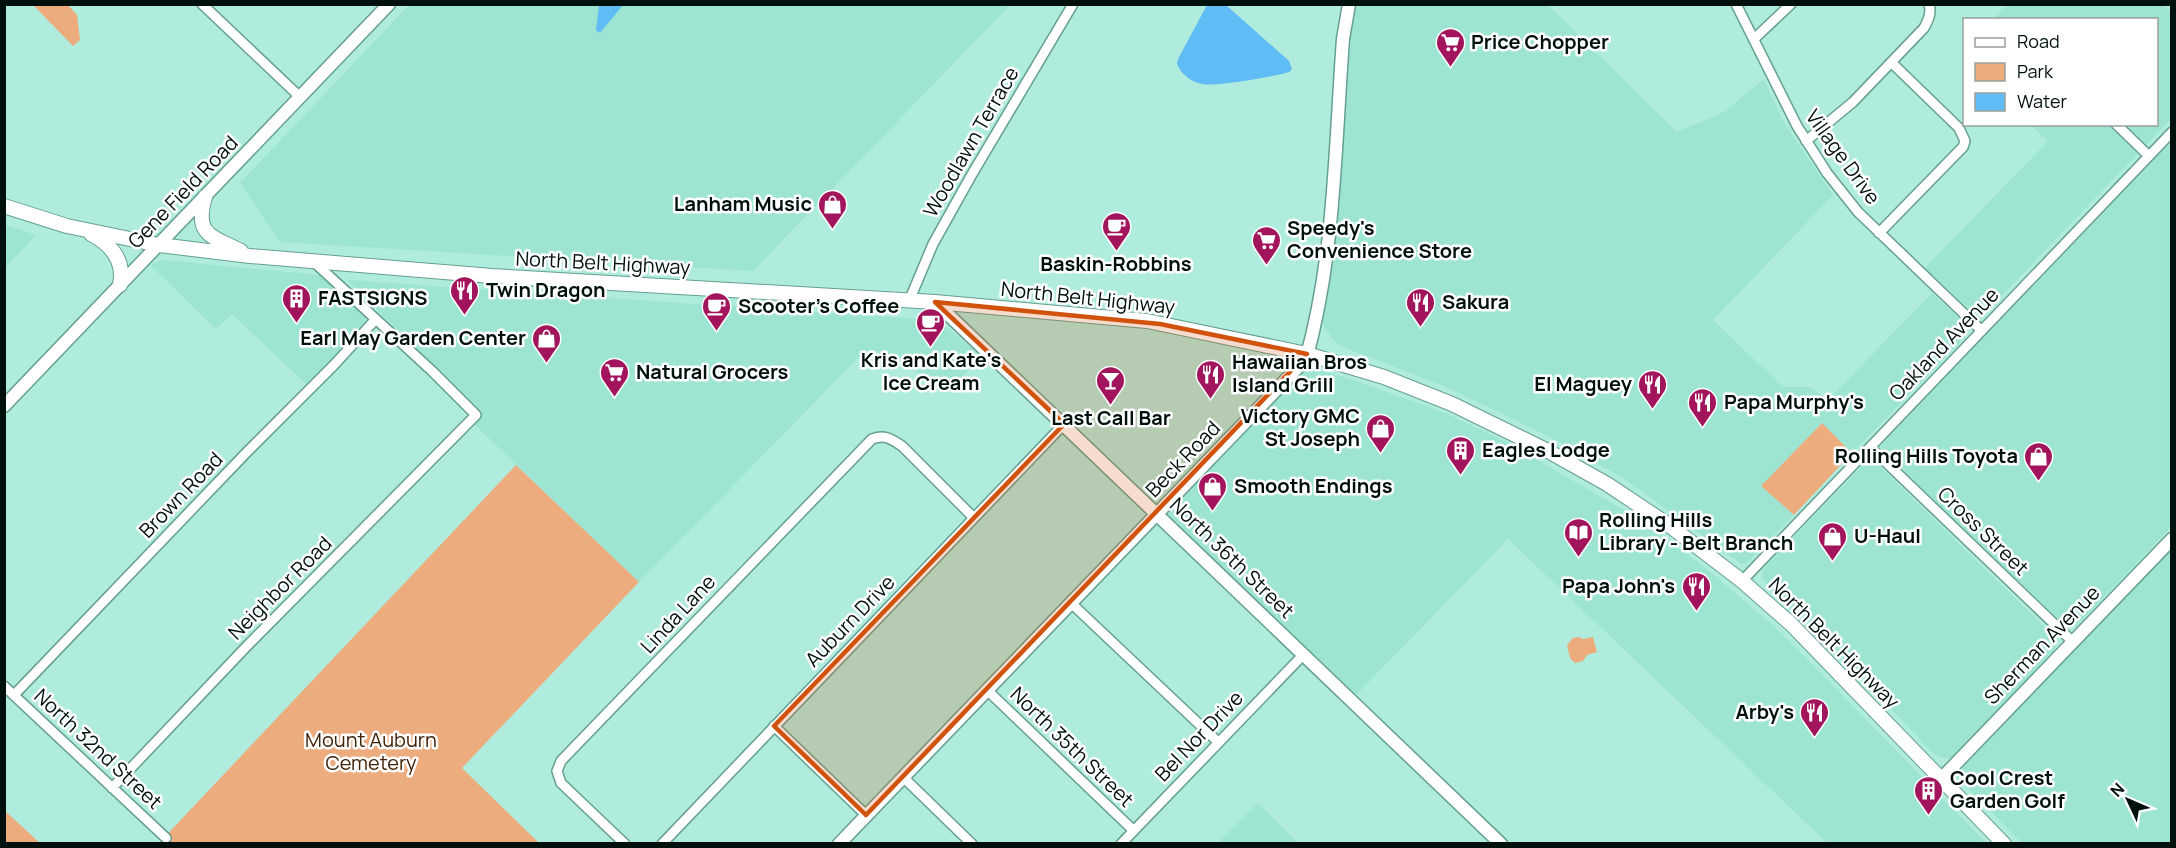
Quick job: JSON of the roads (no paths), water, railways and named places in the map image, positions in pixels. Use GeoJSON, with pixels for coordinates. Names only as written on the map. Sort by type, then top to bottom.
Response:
{"type":"FeatureCollection","features":[{"type":"Feature","properties":{"kind":"main road"},"geometry":{"type":"LineString","coordinates":[[205,197],[200,218],[204,228],[220,242],[250,256]]}},
{"type":"Feature","properties":{"kind":"main road","name":"North Belt Highway"},"geometry":{"type":"LineString","coordinates":[[4,207],[81,229],[159,245],[250,256],[492,276],[935,302],[1147,321],[1307,354],[1384,377],[1444,400],[1548,451],[1607,484],[1664,522],[1742,581],[1791,624],[2004,843]]}},
{"type":"Feature","properties":{"kind":"main road"},"geometry":{"type":"LineString","coordinates":[[81,229],[103,240],[117,257],[122,274],[120,285]]}},
{"type":"Feature","properties":{"kind":"street"},"geometry":{"type":"LineString","coordinates":[[202,4],[300,97]]}},
{"type":"Feature","properties":{"kind":"street","name":"Gene Field Road"},"geometry":{"type":"LineString","coordinates":[[4,406],[389,4]]}},
{"type":"Feature","properties":{"kind":"street","name":"Woodlawn Terrace"},"geometry":{"type":"LineString","coordinates":[[909,301],[933,244],[1073,4]]}},
{"type":"Feature","properties":{"kind":"street","name":"Beck Road"},"geometry":{"type":"LineString","coordinates":[[839,843],[1306,359],[1319,307],[1326,261],[1343,39],[1349,4]]}},
{"type":"Feature","properties":{"kind":"street","name":"Village Drive"},"geometry":{"type":"LineString","coordinates":[[1736,4],[1774,83],[1806,141],[1850,202],[1981,330]]}},
{"type":"Feature","properties":{"kind":"street"},"geometry":{"type":"LineString","coordinates":[[1754,39],[1791,4]]}},
{"type":"Feature","properties":{"kind":"street"},"geometry":{"type":"LineString","coordinates":[[1806,141],[1853,102],[1892,63],[1928,21],[1929,4]]}},
{"type":"Feature","properties":{"kind":"street"},"geometry":{"type":"LineString","coordinates":[[1880,233],[1963,147],[1965,141],[1959,128],[1892,63]]}},
{"type":"Feature","properties":{"kind":"street"},"geometry":{"type":"LineString","coordinates":[[2118,126],[2149,156]]}},
{"type":"Feature","properties":{"kind":"street","name":"Oakland Avenue"},"geometry":{"type":"LineString","coordinates":[[1742,581],[2172,132]]}},
{"type":"Feature","properties":{"kind":"street"},"geometry":{"type":"LineString","coordinates":[[314,262],[375,320]]}},
{"type":"Feature","properties":{"kind":"street","name":"North 36th Street"},"geometry":{"type":"LineString","coordinates":[[935,302],[1501,843]]}},
{"type":"Feature","properties":{"kind":"street","name":"Neighbor Road"},"geometry":{"type":"LineString","coordinates":[[112,788],[246,647],[476,415],[375,320]]}},
{"type":"Feature","properties":{"kind":"street","name":"Brown Road"},"geometry":{"type":"LineString","coordinates":[[14,695],[375,320]]}},
{"type":"Feature","properties":{"kind":"street","name":"Auburn Drive"},"geometry":{"type":"LineString","coordinates":[[662,843],[1065,424]]}},
{"type":"Feature","properties":{"kind":"street","name":"Linda Lane"},"geometry":{"type":"LineString","coordinates":[[625,843],[561,783],[557,771],[561,761],[872,439],[879,436],[888,437],[902,446],[974,518]]}},
{"type":"Feature","properties":{"kind":"street","name":"Cross Street"},"geometry":{"type":"LineString","coordinates":[[1870,447],[2073,641]]}},
{"type":"Feature","properties":{"kind":"street","name":"Sherman Avenue"},"geometry":{"type":"LineString","coordinates":[[1941,779],[2172,539]]}},
{"type":"Feature","properties":{"kind":"street"},"geometry":{"type":"LineString","coordinates":[[1071,603],[1218,742]]}},
{"type":"Feature","properties":{"kind":"street","name":"Bel Nor Drive"},"geometry":{"type":"LineString","coordinates":[[1120,843],[1304,654]]}},
{"type":"Feature","properties":{"kind":"street","name":"North 32nd Street"},"geometry":{"type":"LineString","coordinates":[[4,686],[166,838]]}},
{"type":"Feature","properties":{"kind":"street","name":"North 35th Street"},"geometry":{"type":"LineString","coordinates":[[987,690],[1133,830]]}},
{"type":"Feature","properties":{"kind":"street"},"geometry":{"type":"LineString","coordinates":[[774,726],[867,815]]}},
{"type":"Feature","properties":{"kind":"street"},"geometry":{"type":"LineString","coordinates":[[903,777],[972,843]]}},
{"type":"Feature","properties":{"kind":"water"},"geometry":{"type":"Polygon","coordinates":[[[599,5],[623,5],[600,33],[596,30],[599,5]]]}},
{"type":"Feature","properties":{"kind":"water"},"geometry":{"type":"Polygon","coordinates":[[[1207,5],[1226,5],[1289,61],[1292,69],[1289,72],[1245,81],[1209,85],[1194,81],[1184,74],[1177,64],[1178,59],[1207,5]]]}},
{"type":"Feature","properties":{"kind":"place","name":"Price Chopper"},"geometry":{"type":"Point","coordinates":[1450,68]}},
{"type":"Feature","properties":{"kind":"place","name":"Lanham Music"},"geometry":{"type":"Point","coordinates":[833,230]}},
{"type":"Feature","properties":{"kind":"place","name":"Baskin-Robbins"},"geometry":{"type":"Point","coordinates":[1116,252]}},
{"type":"Feature","properties":{"kind":"place","name":"Speedy's Convenience Store"},"geometry":{"type":"Point","coordinates":[1266,266]}},
{"type":"Feature","properties":{"kind":"place","name":"Twin Dragon"},"geometry":{"type":"Point","coordinates":[465,316]}},
{"type":"Feature","properties":{"kind":"place","name":"FASTSIGNS"},"geometry":{"type":"Point","coordinates":[297,324]}},
{"type":"Feature","properties":{"kind":"place","name":"Sakura"},"geometry":{"type":"Point","coordinates":[1421,328]}},
{"type":"Feature","properties":{"kind":"place","name":"Scooter's Coffee"},"geometry":{"type":"Point","coordinates":[717,332]}},
{"type":"Feature","properties":{"kind":"place","name":"Kris and Kate's Ice Cream"},"geometry":{"type":"Point","coordinates":[931,348]}},
{"type":"Feature","properties":{"kind":"place","name":"Earl May Garden Center"},"geometry":{"type":"Point","coordinates":[547,364]}},
{"type":"Feature","properties":{"kind":"place","name":"Natural Grocers"},"geometry":{"type":"Point","coordinates":[615,398]}},
{"type":"Feature","properties":{"kind":"place","name":"Hawaiian Bros Island Grill"},"geometry":{"type":"Point","coordinates":[1211,400]}},
{"type":"Feature","properties":{"kind":"place","name":"Last Call Bar"},"geometry":{"type":"Point","coordinates":[1111,406]}},
{"type":"Feature","properties":{"kind":"place","name":"El Maguey"},"geometry":{"type":"Point","coordinates":[1653,410]}},
{"type":"Feature","properties":{"kind":"place","name":"Papa Murphy's"},"geometry":{"type":"Point","coordinates":[1703,428]}},
{"type":"Feature","properties":{"kind":"place","name":"Victory GMC St Joseph"},"geometry":{"type":"Point","coordinates":[1381,454]}},
{"type":"Feature","properties":{"kind":"place","name":"Eagles Lodge"},"geometry":{"type":"Point","coordinates":[1461,476]}},
{"type":"Feature","properties":{"kind":"place","name":"Rolling Hills Toyota"},"geometry":{"type":"Point","coordinates":[2039,482]}},
{"type":"Feature","properties":{"kind":"place","name":"Smooth Endings"},"geometry":{"type":"Point","coordinates":[1213,512]}},
{"type":"Feature","properties":{"kind":"place","name":"Rolling Hills Library - Belt Branch"},"geometry":{"type":"Point","coordinates":[1578,558]}},
{"type":"Feature","properties":{"kind":"place","name":"U-Haul"},"geometry":{"type":"Point","coordinates":[1833,562]}},
{"type":"Feature","properties":{"kind":"place","name":"Papa John's"},"geometry":{"type":"Point","coordinates":[1696,612]}},
{"type":"Feature","properties":{"kind":"place","name":"Arby's"},"geometry":{"type":"Point","coordinates":[1815,738]}},
{"type":"Feature","properties":{"kind":"place","name":"Cool Crest Garden Golf"},"geometry":{"type":"Point","coordinates":[1929,816]}},
{"type":"Feature","properties":{"kind":"park label","name":"Mount Auburn Cemetery"},"geometry":{"type":"Point","coordinates":[371,752]}}]}
